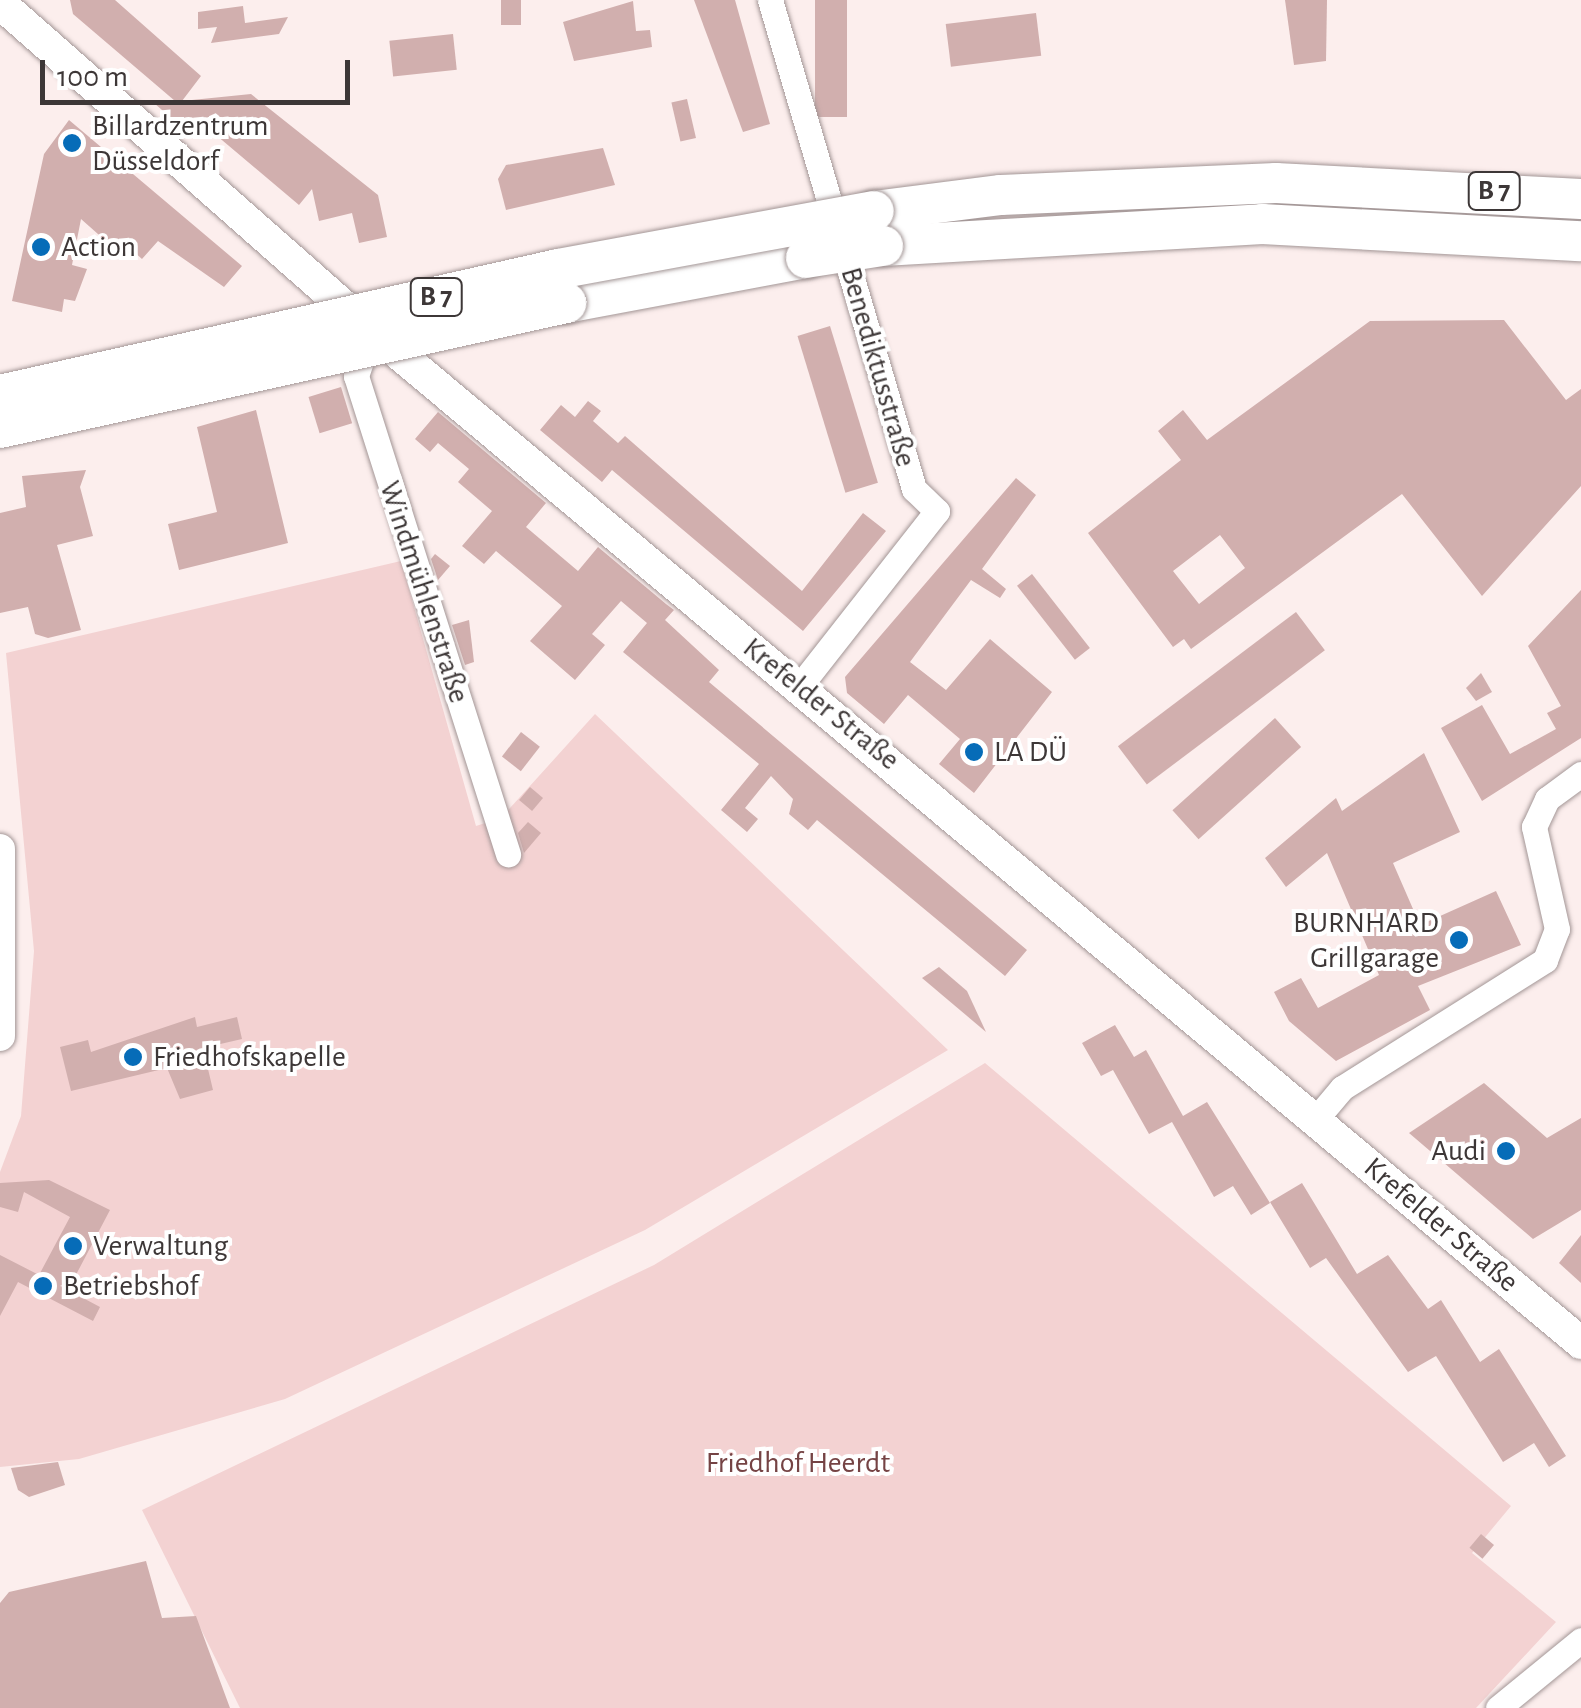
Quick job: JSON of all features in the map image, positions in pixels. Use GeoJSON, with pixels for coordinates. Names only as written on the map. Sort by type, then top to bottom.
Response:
{"type":"FeatureCollection","features":[{"type":"Feature","properties":{"kind":"highway","name":"B 7"},"geometry":{"type":"LineString","coordinates":[[0,394],[558,269],[878,228],[1256,183],[1581,198]]}},
{"type":"Feature","properties":{"kind":"highway","name":"B 7"},"geometry":{"type":"LineString","coordinates":[[0,428],[566,303],[878,228],[1262,224],[1581,242]]}},
{"type":"Feature","properties":{"kind":"main road","name":"Krefelder Straße"},"geometry":{"type":"LineString","coordinates":[[2,14],[63,62],[374,333],[1581,1343]]}},
{"type":"Feature","properties":{"kind":"street","name":"Benediktusstraße"},"geometry":{"type":"LineString","coordinates":[[770,0],[914,489],[937,511],[799,687]]}},
{"type":"Feature","properties":{"kind":"street","name":"Windmühlenstraße"},"geometry":{"type":"LineString","coordinates":[[374,333],[356,376],[508,854]]}},
{"type":"Feature","properties":{"kind":"street"},"geometry":{"type":"LineString","coordinates":[[1316,1120],[1342,1088],[1545,960],[1557,929],[1534,860],[1534,827],[1548,799],[1581,774]]}},
{"type":"Feature","properties":{"kind":"street"},"geometry":{"type":"LineString","coordinates":[[0,849],[0,1036]]}},
{"type":"Feature","properties":{"kind":"street"},"geometry":{"type":"LineString","coordinates":[[1498,1708],[1581,1640]]}},
{"type":"Feature","properties":{"kind":"green space"},"geometry":{"type":"Polygon","coordinates":[[[401,561],[476,826],[501,818],[595,714],[948,1050],[645,1230],[285,1399],[79,1459],[0,1467],[0,1172],[21,1116],[34,951],[6,653],[401,561]]]}},
{"type":"Feature","properties":{"kind":"green space","name":"Friedhof Heerdt"},"geometry":{"type":"Polygon","coordinates":[[[985,1063],[1511,1506],[1472,1553],[1556,1622],[1476,1708],[240,1708],[142,1510],[654,1265],[985,1063]]]}},
{"type":"Feature","properties":{"kind":"building"},"geometry":{"type":"Polygon","coordinates":[[[70,0],[115,0],[201,76],[182,101],[251,94],[378,195],[387,237],[359,243],[352,213],[319,221],[312,189],[299,205],[197,119],[186,131],[154,103],[175,101],[73,14],[70,0]]]}},
{"type":"Feature","properties":{"kind":"building"},"geometry":{"type":"Polygon","coordinates":[[[501,0],[521,0],[521,25],[501,25],[501,0]]]}},
{"type":"Feature","properties":{"kind":"building"},"geometry":{"type":"Polygon","coordinates":[[[694,0],[735,0],[770,124],[743,132],[694,0]]]}},
{"type":"Feature","properties":{"kind":"building"},"geometry":{"type":"Polygon","coordinates":[[[815,0],[847,0],[847,117],[815,117],[815,0]]]}},
{"type":"Feature","properties":{"kind":"building"},"geometry":{"type":"Polygon","coordinates":[[[1285,0],[1327,0],[1326,61],[1294,65],[1285,0]]]}},
{"type":"Feature","properties":{"kind":"building"},"geometry":{"type":"Polygon","coordinates":[[[633,1],[636,31],[650,30],[652,47],[574,61],[563,22],[633,1]]]}},
{"type":"Feature","properties":{"kind":"building"},"geometry":{"type":"Polygon","coordinates":[[[243,6],[245,23],[288,17],[279,34],[211,43],[217,27],[198,29],[198,12],[243,6]]]}},
{"type":"Feature","properties":{"kind":"building"},"geometry":{"type":"Polygon","coordinates":[[[1036,13],[1041,56],[951,67],[946,24],[1036,13]]]}},
{"type":"Feature","properties":{"kind":"building"},"geometry":{"type":"Polygon","coordinates":[[[453,34],[457,70],[393,76],[389,41],[453,34]]]}},
{"type":"Feature","properties":{"kind":"building"},"geometry":{"type":"Polygon","coordinates":[[[687,99],[696,138],[680,142],[671,103],[687,99]]]}},
{"type":"Feature","properties":{"kind":"building"},"geometry":{"type":"Polygon","coordinates":[[[69,120],[242,266],[224,287],[158,241],[142,259],[123,242],[116,250],[81,219],[72,265],[87,269],[75,301],[64,299],[62,312],[12,301],[44,154],[69,120]]]}},
{"type":"Feature","properties":{"kind":"building"},"geometry":{"type":"Polygon","coordinates":[[[603,148],[615,185],[506,210],[498,179],[506,165],[603,148]]]}},
{"type":"Feature","properties":{"kind":"building"},"geometry":{"type":"Polygon","coordinates":[[[1504,320],[1566,400],[1581,389],[1581,486],[1482,596],[1402,494],[1191,649],[1184,639],[1173,647],[1088,533],[1181,460],[1158,431],[1183,410],[1207,440],[1370,321],[1504,320]],[[1220,535],[1173,571],[1199,604],[1245,568],[1220,535]]]}},
{"type":"Feature","properties":{"kind":"building"},"geometry":{"type":"Polygon","coordinates":[[[830,326],[878,483],[845,493],[797,336],[830,326]]]}},
{"type":"Feature","properties":{"kind":"building"},"geometry":{"type":"Polygon","coordinates":[[[341,387],[352,423],[320,433],[308,397],[341,387]]]}},
{"type":"Feature","properties":{"kind":"building"},"geometry":{"type":"Polygon","coordinates":[[[588,401],[601,411],[593,421],[618,443],[625,436],[802,591],[863,513],[886,531],[803,631],[612,470],[602,482],[540,430],[561,405],[575,417],[588,401]]]}},
{"type":"Feature","properties":{"kind":"building"},"geometry":{"type":"Polygon","coordinates":[[[256,410],[288,543],[179,570],[168,524],[217,512],[197,427],[256,410]]]}},
{"type":"Feature","properties":{"kind":"building"},"geometry":{"type":"Polygon","coordinates":[[[438,412],[546,503],[526,527],[578,571],[598,547],[674,610],[665,620],[719,670],[709,682],[1027,950],[1005,976],[817,820],[808,830],[789,814],[793,799],[771,776],[745,808],[758,819],[747,832],[721,810],[759,764],[623,652],[647,623],[621,601],[592,634],[605,645],[575,680],[530,641],[562,606],[496,551],[484,564],[462,546],[492,511],[458,482],[469,469],[438,443],[430,452],[415,439],[438,412]]]}},
{"type":"Feature","properties":{"kind":"building"},"geometry":{"type":"Polygon","coordinates":[[[86,470],[80,487],[93,536],[57,545],[81,630],[48,638],[35,634],[28,607],[0,613],[0,513],[26,507],[22,476],[86,470]]]}},
{"type":"Feature","properties":{"kind":"building"},"geometry":{"type":"Polygon","coordinates":[[[1016,478],[1036,495],[982,569],[1006,589],[1000,598],[971,580],[910,662],[946,690],[990,639],[1052,692],[974,793],[939,764],[960,739],[908,695],[884,724],[847,693],[845,677],[1016,478]]]}},
{"type":"Feature","properties":{"kind":"building"},"geometry":{"type":"Polygon","coordinates":[[[435,554],[450,566],[438,580],[431,559],[435,554]]]}},
{"type":"Feature","properties":{"kind":"building"},"geometry":{"type":"Polygon","coordinates":[[[1032,574],[1090,648],[1075,660],[1017,586],[1032,574]]]}},
{"type":"Feature","properties":{"kind":"building"},"geometry":{"type":"Polygon","coordinates":[[[1581,590],[1581,738],[1482,801],[1441,728],[1482,705],[1510,754],[1556,729],[1547,713],[1561,706],[1528,646],[1581,590]]]}},
{"type":"Feature","properties":{"kind":"building"},"geometry":{"type":"Polygon","coordinates":[[[1296,612],[1325,650],[1147,785],[1118,746],[1296,612]]]}},
{"type":"Feature","properties":{"kind":"building"},"geometry":{"type":"Polygon","coordinates":[[[469,620],[474,662],[465,665],[452,625],[469,620]]]}},
{"type":"Feature","properties":{"kind":"building"},"geometry":{"type":"Polygon","coordinates":[[[1481,673],[1492,692],[1476,701],[1466,688],[1481,673]]]}},
{"type":"Feature","properties":{"kind":"building"},"geometry":{"type":"Polygon","coordinates":[[[1275,718],[1301,747],[1199,839],[1172,810],[1275,718]]]}},
{"type":"Feature","properties":{"kind":"building"},"geometry":{"type":"Polygon","coordinates":[[[521,732],[540,747],[521,771],[502,756],[521,732]]]}},
{"type":"Feature","properties":{"kind":"building"},"geometry":{"type":"Polygon","coordinates":[[[1424,753],[1460,832],[1393,863],[1420,925],[1496,891],[1521,945],[1418,986],[1430,1010],[1336,1061],[1289,1021],[1274,992],[1301,978],[1318,1008],[1379,975],[1327,853],[1286,887],[1265,858],[1336,798],[1342,811],[1424,753]]]}},
{"type":"Feature","properties":{"kind":"building"},"geometry":{"type":"Polygon","coordinates":[[[530,787],[543,798],[532,811],[519,800],[530,787]]]}},
{"type":"Feature","properties":{"kind":"building"},"geometry":{"type":"Polygon","coordinates":[[[528,822],[541,833],[524,853],[518,833],[528,822]]]}},
{"type":"Feature","properties":{"kind":"building"},"geometry":{"type":"Polygon","coordinates":[[[939,967],[967,991],[986,1032],[922,978],[939,967]]]}},
{"type":"Feature","properties":{"kind":"building","name":"Friedhofskapelle"},"geometry":{"type":"Polygon","coordinates":[[[195,1017],[197,1027],[237,1017],[242,1039],[203,1048],[213,1090],[180,1099],[167,1068],[71,1091],[60,1047],[88,1040],[91,1052],[195,1017]]]}},
{"type":"Feature","properties":{"kind":"building"},"geometry":{"type":"Polygon","coordinates":[[[1115,1025],[1134,1057],[1146,1050],[1183,1116],[1207,1102],[1270,1203],[1251,1215],[1233,1186],[1214,1197],[1172,1122],[1149,1134],[1113,1070],[1101,1076],[1082,1043],[1115,1025]]]}},
{"type":"Feature","properties":{"kind":"building","name":"Audi"},"geometry":{"type":"Polygon","coordinates":[[[1484,1083],[1547,1138],[1581,1118],[1581,1210],[1533,1239],[1409,1133],[1484,1083]]]}},
{"type":"Feature","properties":{"kind":"building"},"geometry":{"type":"Polygon","coordinates":[[[49,1180],[110,1210],[68,1290],[100,1307],[93,1321],[18,1282],[0,1316],[0,1255],[39,1275],[70,1217],[24,1192],[18,1212],[0,1207],[0,1183],[49,1180]]]}},
{"type":"Feature","properties":{"kind":"building"},"geometry":{"type":"Polygon","coordinates":[[[1302,1183],[1357,1274],[1388,1255],[1428,1309],[1441,1300],[1480,1362],[1499,1349],[1566,1456],[1549,1467],[1534,1443],[1503,1462],[1436,1356],[1408,1372],[1326,1258],[1310,1268],[1270,1202],[1302,1183]]]}},
{"type":"Feature","properties":{"kind":"building"},"geometry":{"type":"Polygon","coordinates":[[[1581,1235],[1581,1283],[1559,1263],[1581,1235]]]}},
{"type":"Feature","properties":{"kind":"building"},"geometry":{"type":"Polygon","coordinates":[[[58,1462],[65,1485],[29,1497],[18,1490],[11,1468],[58,1462]]]}},
{"type":"Feature","properties":{"kind":"building"},"geometry":{"type":"Polygon","coordinates":[[[1481,1534],[1494,1545],[1482,1559],[1469,1548],[1481,1534]]]}},
{"type":"Feature","properties":{"kind":"building"},"geometry":{"type":"Polygon","coordinates":[[[146,1561],[162,1618],[196,1616],[230,1708],[0,1708],[0,1603],[9,1592],[146,1561]]]}},
{"type":"Feature","properties":{"kind":"place","name":"Billardzentrum Düsseldorf"},"geometry":{"type":"Point","coordinates":[72,143]}},
{"type":"Feature","properties":{"kind":"place","name":"Action"},"geometry":{"type":"Point","coordinates":[41,247]}},
{"type":"Feature","properties":{"kind":"place","name":"LA DÜ"},"geometry":{"type":"Point","coordinates":[974,752]}},
{"type":"Feature","properties":{"kind":"place","name":"BURNHARD Grillgarage"},"geometry":{"type":"Point","coordinates":[1459,940]}},
{"type":"Feature","properties":{"kind":"place","name":"Friedhofskapelle"},"geometry":{"type":"Point","coordinates":[133,1057]}},
{"type":"Feature","properties":{"kind":"place","name":"Audi"},"geometry":{"type":"Point","coordinates":[1506,1151]}},
{"type":"Feature","properties":{"kind":"place","name":"Verwaltung"},"geometry":{"type":"Point","coordinates":[73,1246]}},
{"type":"Feature","properties":{"kind":"place","name":"Betriebshof"},"geometry":{"type":"Point","coordinates":[43,1286]}}]}
